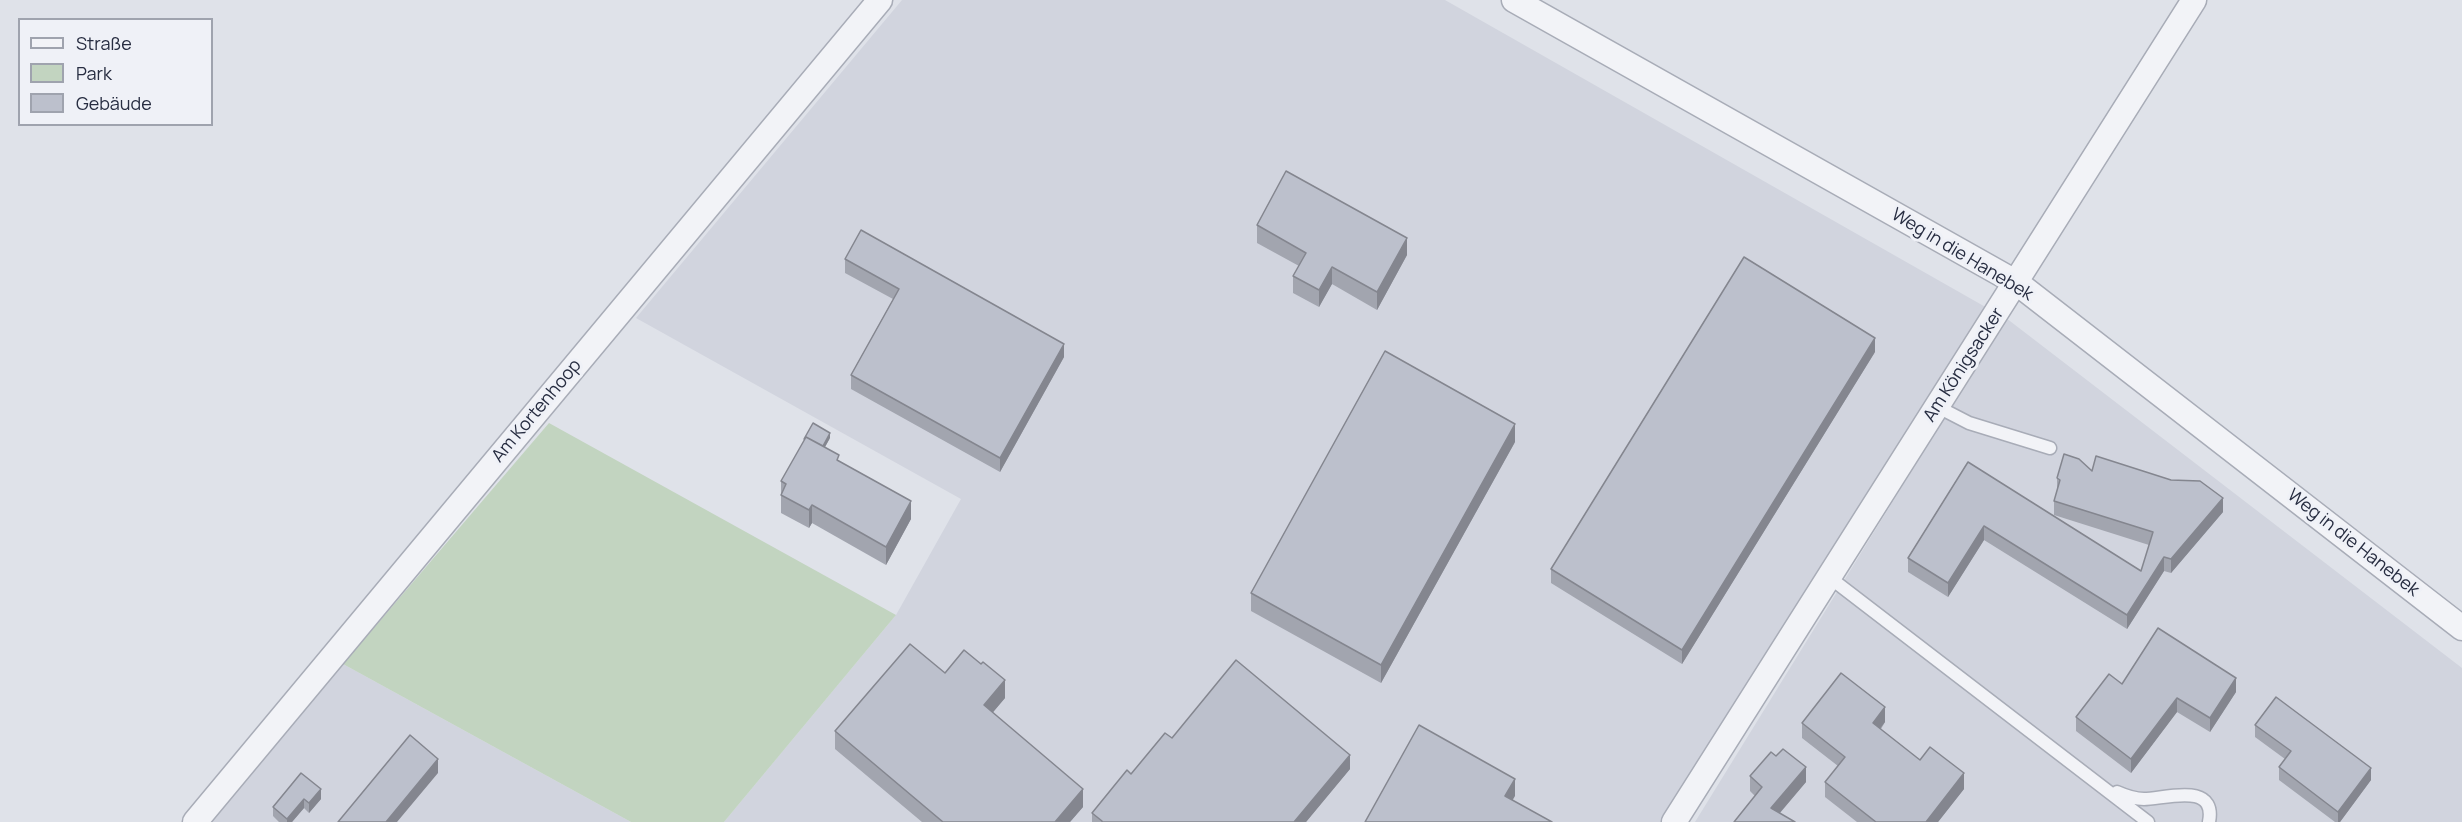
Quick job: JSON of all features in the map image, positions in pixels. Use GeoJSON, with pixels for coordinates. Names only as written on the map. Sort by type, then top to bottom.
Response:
{"type":"FeatureCollection","features":[{"type":"Feature","properties":{"kind":"street","name":"Am Kortenhoop"},"geometry":{"type":"LineString","coordinates":[[195,822],[880,0]]}},
{"type":"Feature","properties":{"kind":"street","name":"Weg in die Hanebek"},"geometry":{"type":"LineString","coordinates":[[1514,0],[2017,283],[2462,628]]}},
{"type":"Feature","properties":{"kind":"street","name":"Am Königsacker"},"geometry":{"type":"LineString","coordinates":[[1674,822],[2194,0]]}},
{"type":"Feature","properties":{"kind":"lane"},"geometry":{"type":"LineString","coordinates":[[1938,407],[1969,423],[2050,448]]}},
{"type":"Feature","properties":{"kind":"lane"},"geometry":{"type":"LineString","coordinates":[[1829,577],[2148,822]]}},
{"type":"Feature","properties":{"kind":"lane"},"geometry":{"type":"LineString","coordinates":[[2092,779],[2130,797],[2157,798],[2192,794],[2205,803],[2209,810],[2209,822]]}},
{"type":"Feature","properties":{"kind":"shaded area"},"geometry":{"type":"Polygon","coordinates":[[[902,0],[1445,0],[1989,309],[1664,822],[724,822],[896,615],[961,499],[636,318],[902,0]]]}},
{"type":"Feature","properties":{"kind":"shaded area"},"geometry":{"type":"Polygon","coordinates":[[[2006,318],[2462,668],[2462,822],[1695,822],[2006,318]]]}},
{"type":"Feature","properties":{"kind":"shaded area"},"geometry":{"type":"Polygon","coordinates":[[[343,664],[631,822],[211,822],[343,664]]]}},
{"type":"Feature","properties":{"kind":"green space"},"geometry":{"type":"Polygon","coordinates":[[[549,423],[896,615],[724,822],[631,822],[343,664],[549,423]]]}},
{"type":"Feature","properties":{"kind":"building"},"geometry":{"type":"Polygon","coordinates":[[[1286,171],[1407,238],[1377,292],[1332,267],[1319,290],[1293,276],[1306,253],[1257,225],[1286,171]]]}},
{"type":"Feature","properties":{"kind":"building"},"geometry":{"type":"Polygon","coordinates":[[[861,230],[1064,344],[1000,458],[851,375],[899,289],[845,259],[861,230]]]}},
{"type":"Feature","properties":{"kind":"building"},"geometry":{"type":"Polygon","coordinates":[[[1744,257],[1875,338],[1682,650],[1551,569],[1744,257]]]}},
{"type":"Feature","properties":{"kind":"building"},"geometry":{"type":"Polygon","coordinates":[[[1385,351],[1515,424],[1381,665],[1251,593],[1385,351]]]}},
{"type":"Feature","properties":{"kind":"building"},"geometry":{"type":"Polygon","coordinates":[[[813,423],[830,433],[823,446],[806,437],[804,439],[813,423]]]}},
{"type":"Feature","properties":{"kind":"building"},"geometry":{"type":"Polygon","coordinates":[[[806,437],[839,455],[837,460],[911,501],[886,547],[812,505],[809,510],[781,495],[786,484],[781,481],[806,437]]]}},
{"type":"Feature","properties":{"kind":"building"},"geometry":{"type":"Polygon","coordinates":[[[2064,454],[2079,459],[2092,471],[2096,456],[2171,480],[2200,481],[2223,498],[2171,559],[2164,557],[2127,615],[1984,526],[1948,583],[1908,558],[1968,462],[2141,571],[2153,532],[2054,501],[2060,480],[2057,478],[2064,454]]]}},
{"type":"Feature","properties":{"kind":"building"},"geometry":{"type":"Polygon","coordinates":[[[2158,628],[2236,678],[2210,718],[2177,698],[2131,759],[2076,717],[2109,674],[2122,684],[2158,628]]]}},
{"type":"Feature","properties":{"kind":"building"},"geometry":{"type":"Polygon","coordinates":[[[910,644],[945,673],[964,650],[1005,680],[984,705],[1083,789],[1055,822],[943,822],[835,731],[910,644]]]}},
{"type":"Feature","properties":{"kind":"building"},"geometry":{"type":"Polygon","coordinates":[[[1236,660],[1350,755],[1294,822],[1102,822],[1092,813],[1127,770],[1131,774],[1165,733],[1172,738],[1236,660]]]}},
{"type":"Feature","properties":{"kind":"building"},"geometry":{"type":"Polygon","coordinates":[[[1841,673],[1885,707],[1873,723],[1920,760],[1930,747],[1964,773],[1926,822],[1876,822],[1825,782],[1845,757],[1802,723],[1841,673]]]}},
{"type":"Feature","properties":{"kind":"building"},"geometry":{"type":"Polygon","coordinates":[[[2276,697],[2371,768],[2338,812],[2279,767],[2291,751],[2255,725],[2276,697]]]}},
{"type":"Feature","properties":{"kind":"building"},"geometry":{"type":"Polygon","coordinates":[[[1419,725],[1515,779],[1505,796],[1552,822],[1365,822],[1419,725]]]}},
{"type":"Feature","properties":{"kind":"building"},"geometry":{"type":"Polygon","coordinates":[[[410,735],[438,759],[386,822],[338,822],[410,735]]]}},
{"type":"Feature","properties":{"kind":"building"},"geometry":{"type":"Polygon","coordinates":[[[1783,749],[1806,767],[1771,808],[1795,822],[1734,822],[1762,787],[1750,776],[1771,752],[1776,756],[1783,749]]]}},
{"type":"Feature","properties":{"kind":"building"},"geometry":{"type":"Polygon","coordinates":[[[301,773],[321,789],[309,803],[304,799],[287,819],[273,807],[301,773]]]}}]}
